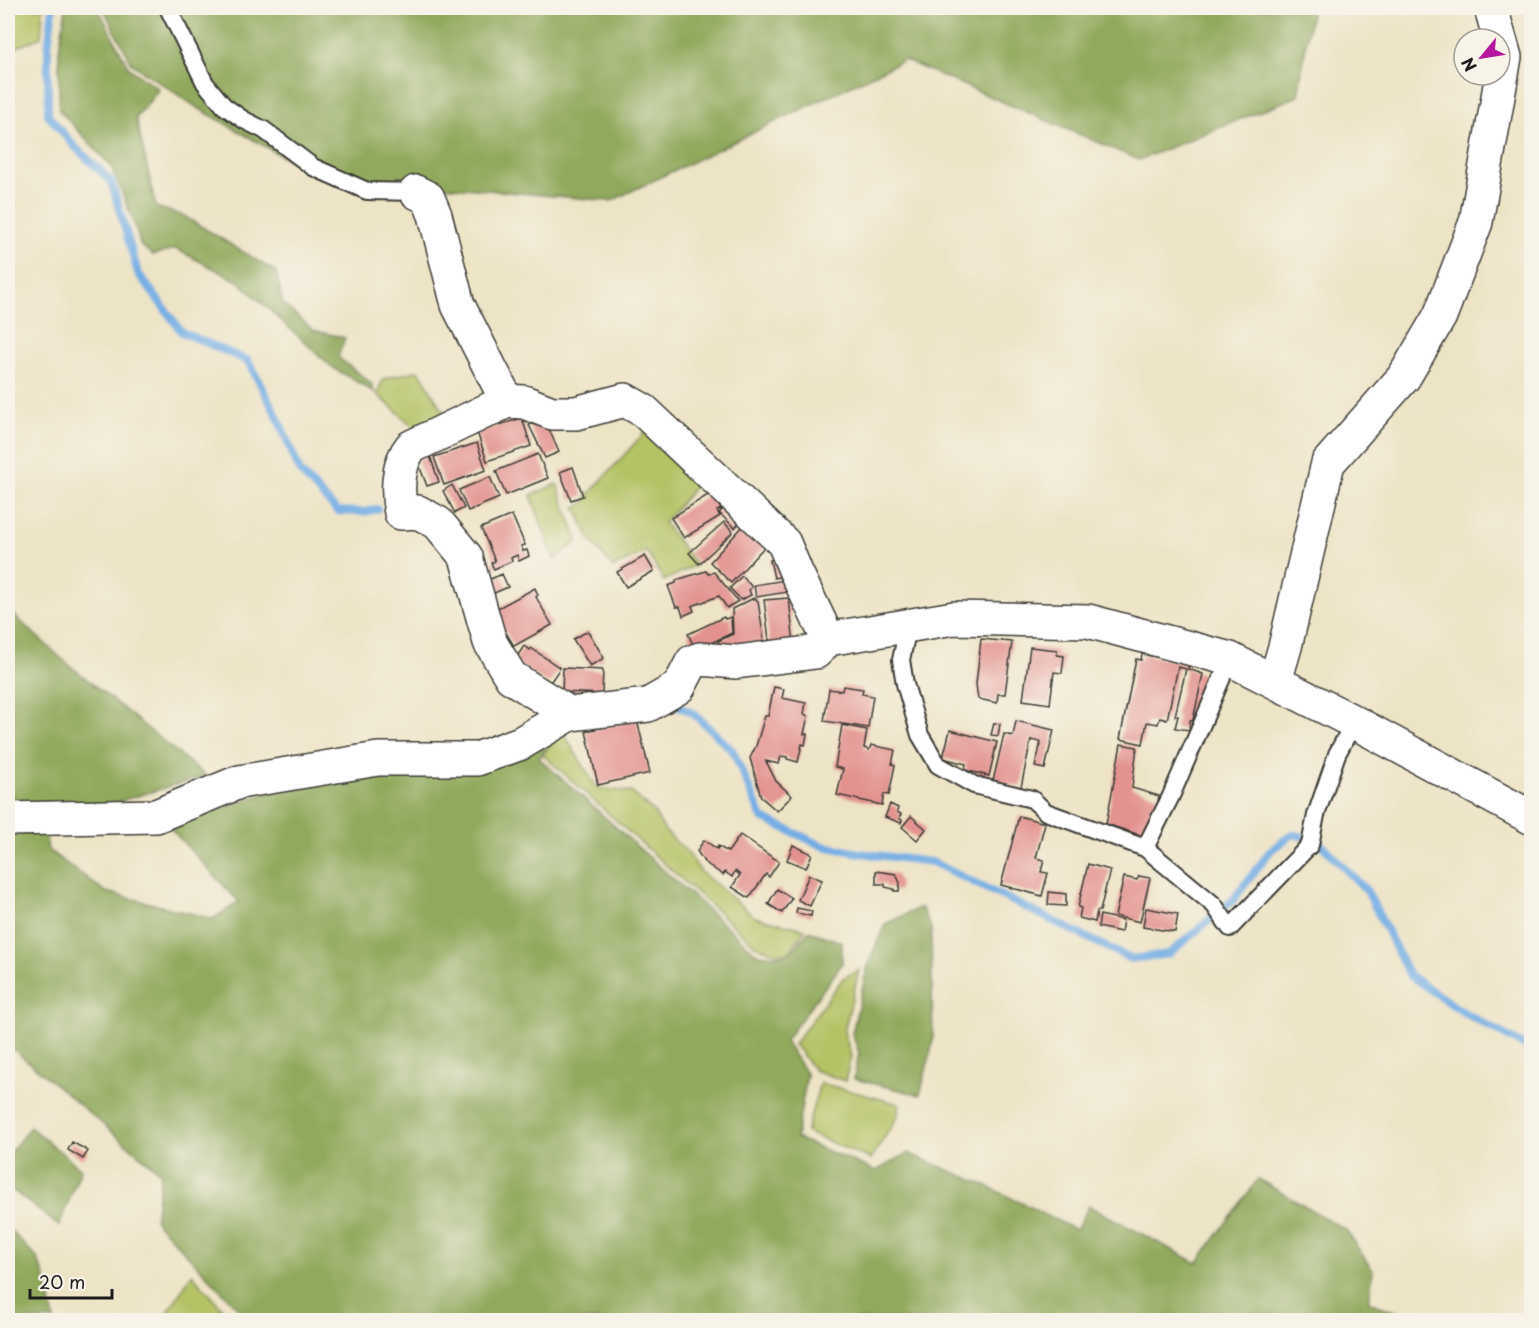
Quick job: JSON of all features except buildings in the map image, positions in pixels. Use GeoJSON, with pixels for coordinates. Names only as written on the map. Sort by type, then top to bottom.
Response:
{"type":"FeatureCollection","features":[{"type":"Feature","properties":{"kind":"street"},"geometry":{"type":"LineString","coordinates":[[1275,681],[1285,648],[1328,463],[1404,377],[1440,316],[1476,222],[1505,57],[1491,8]]}},
{"type":"Feature","properties":{"kind":"street"},"geometry":{"type":"LineString","coordinates":[[416,192],[428,198],[435,215],[458,305],[507,401]]}},
{"type":"Feature","properties":{"kind":"street"},"geometry":{"type":"LineString","coordinates":[[570,714],[511,676],[490,642],[466,557],[438,523],[418,512],[401,513],[398,493],[404,456],[411,447],[507,401],[524,402],[552,413],[576,413],[625,400],[644,411],[784,543],[828,639]]}},
{"type":"Feature","properties":{"kind":"street"},"geometry":{"type":"LineString","coordinates":[[8,819],[156,816],[239,782],[378,759],[477,759],[520,743],[570,714],[648,705],[679,687],[692,662],[700,659],[736,662],[816,652],[828,639],[954,618],[1088,621],[1230,659],[1354,722],[1532,818]]}},
{"type":"Feature","properties":{"kind":"lane"},"geometry":{"type":"LineString","coordinates":[[168,8],[205,82],[224,106],[264,130],[313,167],[367,191],[416,192]]}},
{"type":"Feature","properties":{"kind":"lane"},"geometry":{"type":"LineString","coordinates":[[906,626],[907,632],[901,660],[905,684],[920,735],[938,765],[974,785],[1032,799],[1046,812],[1145,848],[1214,904],[1230,928],[1310,845],[1316,815],[1337,754],[1354,722]]}},
{"type":"Feature","properties":{"kind":"lane"},"geometry":{"type":"LineString","coordinates":[[1145,848],[1171,796],[1230,659]]}},
{"type":"Feature","properties":{"kind":"green space"},"geometry":{"type":"Polygon","coordinates":[[[8,8],[43,8],[41,37],[8,51],[8,8]]]}},
{"type":"Feature","properties":{"kind":"green space"},"geometry":{"type":"Polygon","coordinates":[[[66,8],[98,8],[129,68],[159,89],[136,118],[156,207],[184,216],[276,272],[283,304],[313,330],[345,338],[338,357],[371,383],[374,392],[333,368],[238,281],[176,249],[153,255],[141,246],[111,166],[59,110],[59,50],[66,8]]]}},
{"type":"Feature","properties":{"kind":"green space"},"geometry":{"type":"Polygon","coordinates":[[[103,8],[1312,8],[1298,96],[1139,160],[904,60],[611,201],[315,175],[198,108],[132,64],[103,8]]]}},
{"type":"Feature","properties":{"kind":"green space"},"geometry":{"type":"Polygon","coordinates":[[[415,371],[420,372],[449,421],[432,428],[414,427],[377,394],[383,379],[415,371]]]}},
{"type":"Feature","properties":{"kind":"green space"},"geometry":{"type":"Polygon","coordinates":[[[645,432],[699,482],[664,523],[696,565],[664,581],[646,551],[613,568],[590,539],[575,507],[584,504],[588,495],[645,432]]]}},
{"type":"Feature","properties":{"kind":"green space"},"geometry":{"type":"Polygon","coordinates":[[[557,484],[578,541],[554,560],[531,495],[557,484]]]}},
{"type":"Feature","properties":{"kind":"green space"},"geometry":{"type":"Polygon","coordinates":[[[8,610],[62,659],[206,776],[93,809],[40,802],[48,850],[106,892],[213,919],[239,902],[169,827],[314,776],[559,726],[539,758],[757,954],[782,956],[787,954],[796,947],[808,931],[842,942],[842,964],[785,1041],[807,1075],[796,1138],[876,1171],[908,1153],[987,1186],[1076,1230],[1089,1206],[1197,1263],[1258,1179],[1346,1230],[1373,1271],[1369,1302],[1419,1320],[249,1320],[155,1221],[161,1173],[8,1045],[8,610]]]}},
{"type":"Feature","properties":{"kind":"green space"},"geometry":{"type":"Polygon","coordinates":[[[563,725],[564,734],[597,788],[631,792],[654,812],[665,831],[688,853],[701,872],[755,917],[805,929],[790,952],[777,954],[755,945],[543,755],[563,725]]]}},
{"type":"Feature","properties":{"kind":"green space"},"geometry":{"type":"Polygon","coordinates":[[[921,907],[931,928],[933,1042],[920,1095],[854,1079],[859,1053],[852,1033],[868,964],[885,924],[921,907]]]}},
{"type":"Feature","properties":{"kind":"green space"},"geometry":{"type":"Polygon","coordinates":[[[859,970],[844,1032],[851,1056],[845,1081],[814,1070],[794,1044],[843,978],[859,970]]]}},
{"type":"Feature","properties":{"kind":"green space"},"geometry":{"type":"Polygon","coordinates":[[[820,1083],[900,1104],[897,1118],[871,1159],[806,1132],[820,1083]]]}},
{"type":"Feature","properties":{"kind":"green space"},"geometry":{"type":"Polygon","coordinates":[[[30,1127],[81,1169],[59,1226],[11,1189],[9,1154],[30,1127]]]}},
{"type":"Feature","properties":{"kind":"green space"},"geometry":{"type":"Polygon","coordinates":[[[8,1228],[37,1258],[46,1280],[54,1320],[8,1320],[8,1228]]]}},
{"type":"Feature","properties":{"kind":"green space"},"geometry":{"type":"Polygon","coordinates":[[[192,1274],[232,1320],[163,1320],[192,1274]]]}},
{"type":"Feature","properties":{"kind":"waterway"},"geometry":{"type":"LineString","coordinates":[[53,8],[48,47],[48,115],[75,147],[111,181],[138,273],[182,332],[248,361],[278,418],[300,472],[337,511],[365,512],[377,509]]}},
{"type":"Feature","properties":{"kind":"waterway"},"geometry":{"type":"LineString","coordinates":[[676,705],[693,713],[733,751],[762,818],[823,846],[932,862],[1131,959],[1169,954],[1233,900],[1271,850],[1293,834],[1318,841],[1367,891],[1409,975],[1463,1012],[1532,1050]]}}]}
